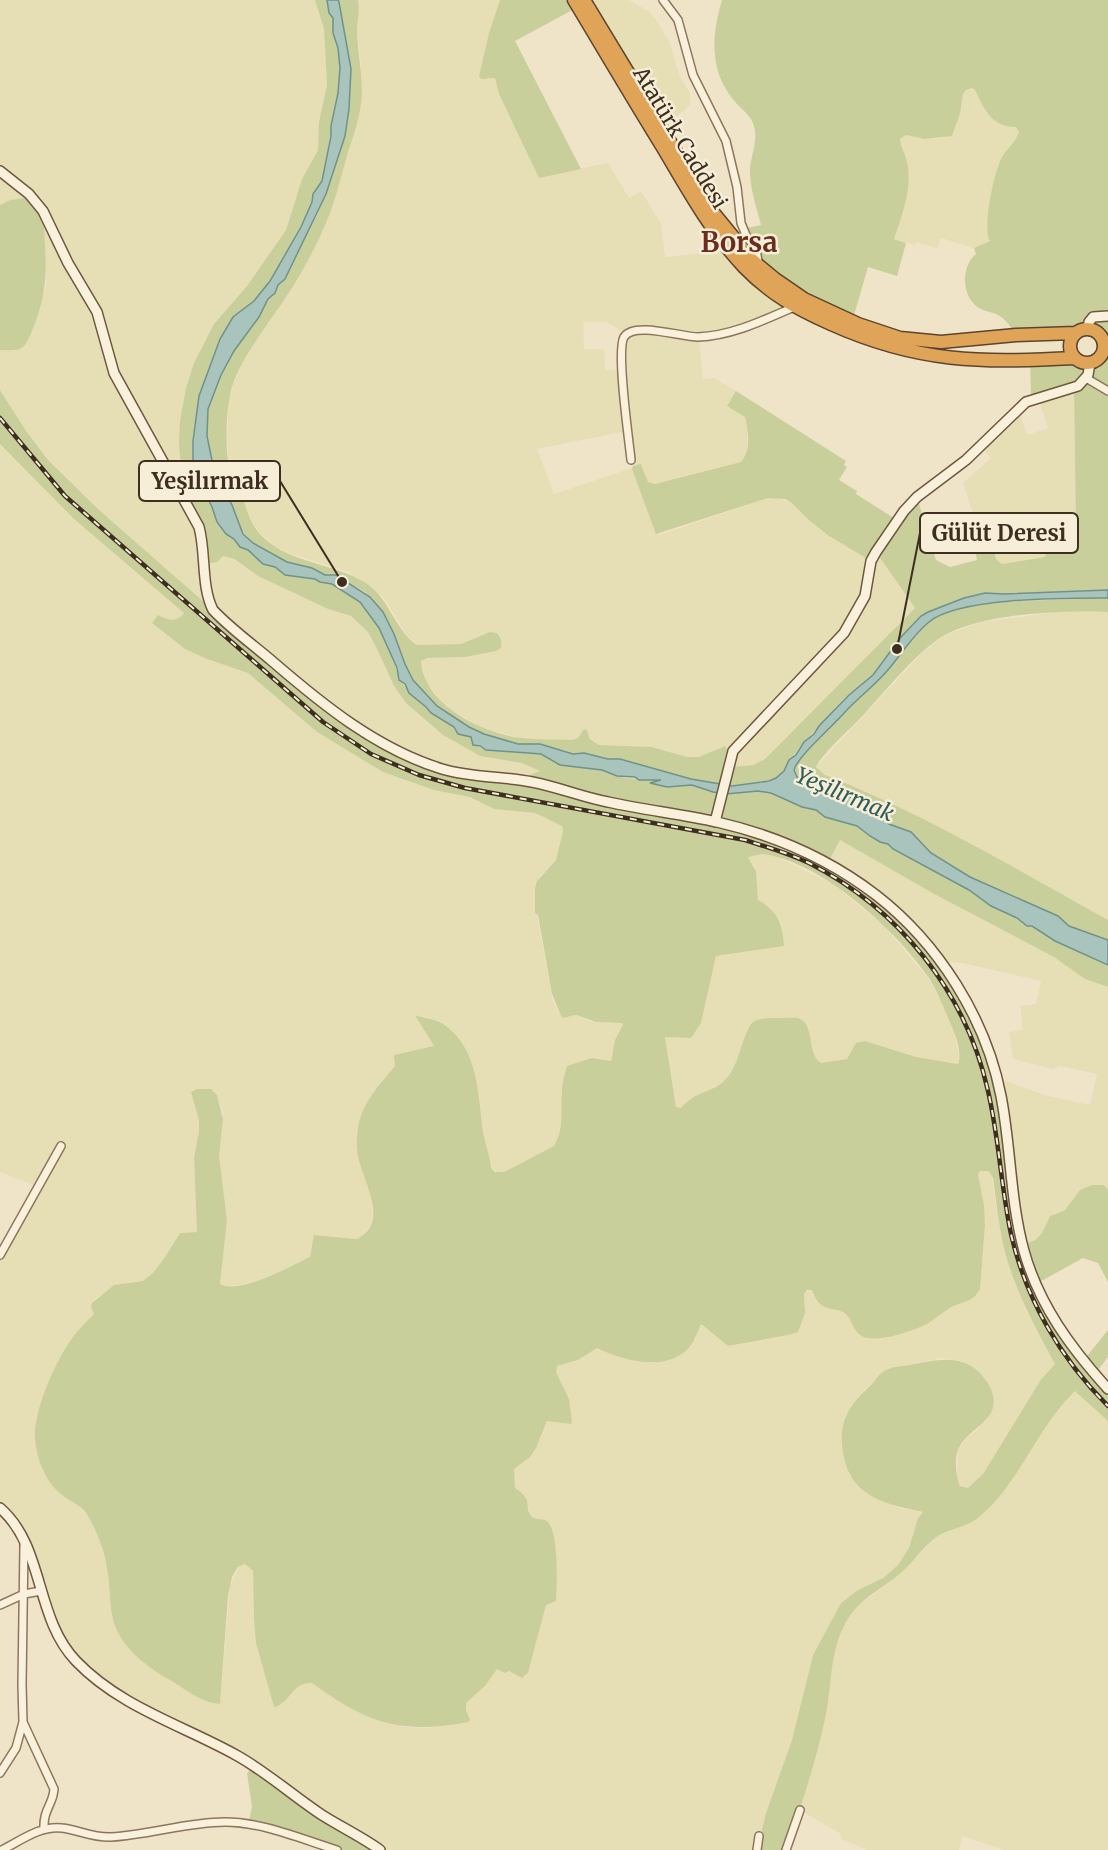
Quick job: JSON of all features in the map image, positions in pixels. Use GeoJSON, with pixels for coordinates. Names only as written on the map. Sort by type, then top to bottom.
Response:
{"type":"FeatureCollection","features":[{"type":"Feature","properties":{"kind":"highway","name":"Atatürk Caddesi"},"geometry":{"type":"LineString","coordinates":[[574,0],[703,215],[745,268],[794,307],[874,342],[921,354],[994,362],[1074,358],[1083,363],[1090,363]]}},
{"type":"Feature","properties":{"kind":"highway","name":"Atatürk Caddesi"},"geometry":{"type":"LineString","coordinates":[[584,0],[712,211],[730,235],[759,266],[804,299],[858,324],[900,338],[942,342],[1098,331]]}},
{"type":"Feature","properties":{"kind":"highway"},"geometry":{"type":"LineString","coordinates":[[1090,363],[1104,356],[1104,343],[1098,331]]}},
{"type":"Feature","properties":{"kind":"highway"},"geometry":{"type":"LineString","coordinates":[[1074,358],[1069,345],[1075,333]]}},
{"type":"Feature","properties":{"kind":"street"},"geometry":{"type":"LineString","coordinates":[[663,0],[678,20],[693,75],[726,141],[737,187],[741,223],[756,250],[759,266]]}},
{"type":"Feature","properties":{"kind":"street"},"geometry":{"type":"LineString","coordinates":[[0,171],[37,201],[68,263],[97,312],[114,373],[199,527],[210,603],[223,620],[331,710],[386,744],[424,762],[465,775],[528,781],[607,802],[716,817],[791,845],[841,871],[898,914],[943,965],[977,1025],[997,1078],[1004,1113],[1015,1207],[1031,1273],[1048,1309],[1075,1353],[1108,1389]]}},
{"type":"Feature","properties":{"kind":"street"},"geometry":{"type":"LineString","coordinates":[[631,460],[623,387],[622,343],[626,334],[635,330],[686,336],[713,335],[730,332],[794,307]]}},
{"type":"Feature","properties":{"kind":"street"},"geometry":{"type":"LineString","coordinates":[[1098,331],[1089,322],[1093,317],[1108,316]]}},
{"type":"Feature","properties":{"kind":"street"},"geometry":{"type":"LineString","coordinates":[[716,817],[733,751],[834,645],[852,621],[865,596],[871,561],[904,511],[917,497],[966,460],[1026,402],[1074,388],[1086,378],[1090,363]]}},
{"type":"Feature","properties":{"kind":"street"},"geometry":{"type":"LineString","coordinates":[[1086,378],[1108,392]]}},
{"type":"Feature","properties":{"kind":"street"},"geometry":{"type":"LineString","coordinates":[[0,1255],[60,1146]]}},
{"type":"Feature","properties":{"kind":"street"},"geometry":{"type":"LineString","coordinates":[[0,1508],[14,1523],[24,1541],[54,1630],[63,1646],[84,1670],[150,1714],[235,1754],[322,1815],[380,1850]]}},
{"type":"Feature","properties":{"kind":"street"},"geometry":{"type":"LineString","coordinates":[[0,1773],[16,1749],[23,1722],[24,1541]]}},
{"type":"Feature","properties":{"kind":"street"},"geometry":{"type":"LineString","coordinates":[[0,1605],[24,1594],[40,1592]]}},
{"type":"Feature","properties":{"kind":"street"},"geometry":{"type":"LineString","coordinates":[[23,1722],[54,1789],[53,1797],[45,1811],[44,1829]]}},
{"type":"Feature","properties":{"kind":"street"},"geometry":{"type":"LineString","coordinates":[[786,1850],[800,1810]]}},
{"type":"Feature","properties":{"kind":"street"},"geometry":{"type":"LineString","coordinates":[[2,1850],[44,1829],[60,1827],[104,1837],[148,1833],[205,1823],[229,1822],[272,1830],[336,1850]]}},
{"type":"Feature","properties":{"kind":"street"},"geometry":{"type":"LineString","coordinates":[[757,1850],[759,1836]]}},
{"type":"Feature","properties":{"kind":"shaded area"},"geometry":{"type":"Polygon","coordinates":[[[0,0],[315,0],[324,29],[327,85],[319,122],[318,150],[302,179],[286,230],[247,286],[214,324],[194,363],[186,388],[180,421],[180,478],[218,559],[223,556],[229,557],[258,576],[328,609],[351,616],[368,632],[394,686],[443,735],[480,756],[522,763],[541,771],[530,775],[515,775],[441,769],[358,728],[213,610],[98,509],[48,460],[26,431],[0,390],[0,350],[15,351],[46,288],[44,225],[33,197],[10,200],[0,205],[0,0]]]}},
{"type":"Feature","properties":{"kind":"shaded area"},"geometry":{"type":"Polygon","coordinates":[[[358,0],[500,0],[489,33],[481,79],[495,78],[499,94],[539,177],[608,163],[629,198],[641,191],[661,224],[665,257],[729,250],[794,307],[730,332],[699,337],[703,379],[714,378],[736,391],[728,406],[745,417],[748,426],[747,448],[746,456],[741,462],[655,484],[648,482],[642,465],[633,466],[627,431],[537,449],[554,494],[632,468],[659,535],[768,498],[778,498],[793,504],[829,536],[871,561],[876,552],[915,608],[765,759],[753,765],[731,767],[723,765],[727,750],[721,747],[710,754],[687,757],[652,747],[599,745],[591,739],[587,730],[572,740],[522,739],[483,728],[452,711],[440,699],[426,682],[421,661],[424,658],[465,657],[496,651],[479,636],[461,644],[418,645],[407,636],[384,598],[367,584],[348,572],[289,553],[275,546],[257,530],[248,516],[239,486],[231,474],[229,463],[227,437],[229,400],[242,365],[314,248],[333,204],[361,105],[361,64],[357,31],[358,0]],[[583,322],[584,349],[604,349],[605,370],[622,370],[626,334],[607,322],[583,322]]]}},
{"type":"Feature","properties":{"kind":"shaded area"},"geometry":{"type":"Polygon","coordinates":[[[584,0],[629,0],[655,18],[670,43],[679,75],[690,93],[690,104],[686,109],[661,127],[584,0]]]}},
{"type":"Feature","properties":{"kind":"shaded area"},"geometry":{"type":"Polygon","coordinates":[[[972,88],[986,113],[1009,127],[1016,126],[1019,129],[1018,135],[1001,159],[996,177],[989,211],[991,241],[974,248],[941,238],[937,248],[894,239],[904,210],[908,182],[900,139],[906,135],[924,139],[942,138],[953,134],[960,114],[963,94],[972,88]]]}},
{"type":"Feature","properties":{"kind":"shaded area"},"geometry":{"type":"Polygon","coordinates":[[[1074,389],[1076,531],[1035,531],[1047,550],[1045,557],[1002,564],[996,559],[992,545],[984,547],[963,483],[991,458],[980,446],[1018,409],[1027,435],[1048,428],[1038,397],[1074,389]]]}},
{"type":"Feature","properties":{"kind":"shaded area"},"geometry":{"type":"Polygon","coordinates":[[[0,444],[74,519],[184,613],[177,619],[166,620],[185,649],[248,673],[317,732],[383,772],[434,790],[470,797],[494,809],[535,813],[562,826],[563,831],[556,860],[540,876],[535,888],[539,927],[553,1001],[562,1018],[576,1015],[591,1022],[622,1023],[623,1025],[611,1054],[611,1061],[597,1058],[562,1092],[562,1116],[554,1146],[499,1173],[491,1168],[472,1064],[446,1026],[416,1016],[434,1046],[400,1053],[395,1066],[385,1079],[358,1158],[371,1193],[373,1216],[370,1226],[362,1237],[357,1239],[318,1235],[310,1257],[260,1280],[240,1285],[220,1284],[227,1221],[219,1155],[223,1112],[217,1095],[191,1092],[199,1120],[194,1158],[197,1232],[180,1233],[153,1273],[143,1281],[114,1285],[94,1300],[94,1314],[69,1344],[44,1394],[36,1421],[36,1449],[43,1472],[62,1495],[79,1505],[89,1518],[100,1540],[107,1568],[112,1617],[121,1637],[134,1654],[220,1704],[230,1586],[239,1567],[245,1564],[253,1571],[254,1619],[273,1704],[282,1704],[297,1686],[306,1682],[312,1683],[332,1697],[405,1727],[428,1728],[468,1722],[466,1703],[485,1686],[497,1669],[525,1677],[528,1673],[546,1605],[556,1601],[557,1570],[544,1520],[533,1518],[530,1515],[526,1497],[515,1489],[514,1469],[521,1464],[541,1438],[547,1421],[569,1399],[556,1372],[557,1366],[578,1360],[597,1348],[629,1359],[653,1363],[695,1339],[700,1324],[728,1346],[788,1335],[798,1331],[805,1313],[804,1292],[812,1290],[822,1306],[843,1313],[851,1319],[855,1331],[875,1338],[909,1332],[928,1323],[980,1289],[985,1225],[978,1174],[980,1171],[991,1173],[1001,1236],[1013,1279],[1026,1310],[1056,1364],[1040,1381],[983,1474],[968,1488],[960,1486],[957,1479],[958,1450],[965,1440],[979,1428],[991,1393],[987,1382],[977,1371],[961,1361],[942,1358],[895,1367],[862,1392],[847,1413],[843,1423],[842,1446],[849,1475],[874,1497],[899,1508],[923,1512],[919,1516],[909,1548],[898,1565],[883,1578],[858,1590],[841,1603],[813,1655],[792,1740],[766,1813],[757,1850],[380,1850],[254,1766],[128,1701],[63,1646],[30,1556],[0,1508],[0,1255],[37,1186],[0,1172],[0,444]]]}},
{"type":"Feature","properties":{"kind":"shaded area"},"geometry":{"type":"Polygon","coordinates":[[[1063,611],[1108,612],[1108,920],[893,804],[825,775],[816,767],[921,654],[938,640],[950,633],[982,622],[1063,611]]]}},
{"type":"Feature","properties":{"kind":"shaded area"},"geometry":{"type":"Polygon","coordinates":[[[840,840],[936,895],[1054,957],[1085,979],[1108,987],[1108,1189],[1103,1185],[1092,1185],[1080,1190],[1065,1210],[1054,1213],[1044,1233],[1031,1243],[1023,1244],[997,1078],[1048,1096],[1090,1105],[1097,1074],[1060,1066],[1053,1069],[1013,1059],[1009,1032],[1023,1030],[1020,1006],[1036,1004],[1041,981],[963,963],[949,962],[943,965],[828,864],[840,840]]]}},
{"type":"Feature","properties":{"kind":"shaded area"},"geometry":{"type":"Polygon","coordinates":[[[762,854],[775,856],[833,884],[884,926],[928,978],[943,1004],[953,1030],[959,1055],[958,1064],[916,1057],[865,1041],[848,1059],[821,1063],[813,1055],[809,1031],[794,1017],[761,1019],[751,1024],[734,1067],[726,1079],[687,1101],[681,1108],[676,1107],[665,1036],[691,1038],[701,1023],[716,956],[784,946],[782,923],[772,909],[758,900],[756,871],[747,856],[762,854]]]}},
{"type":"Feature","properties":{"kind":"shaded area"},"geometry":{"type":"Polygon","coordinates":[[[1076,1390],[1108,1421],[1108,1850],[1005,1850],[962,1836],[959,1850],[868,1850],[841,1839],[841,1834],[800,1810],[825,1717],[834,1653],[843,1628],[854,1608],[893,1580],[935,1538],[973,1522],[991,1506],[1044,1427],[1062,1403],[1076,1390]]]}},
{"type":"Feature","properties":{"kind":"green space"},"geometry":{"type":"Polygon","coordinates":[[[315,0],[327,0],[329,13],[333,18],[340,68],[338,93],[322,181],[313,194],[301,227],[270,281],[254,301],[233,317],[220,339],[199,396],[193,460],[199,481],[217,522],[226,533],[263,564],[275,567],[285,575],[332,584],[360,602],[379,628],[399,680],[431,713],[454,727],[460,735],[471,737],[476,746],[486,750],[541,754],[554,760],[602,770],[624,778],[666,780],[654,783],[699,787],[717,793],[711,820],[720,822],[726,794],[758,791],[771,793],[802,807],[816,810],[825,817],[857,826],[880,842],[888,844],[969,890],[991,906],[1032,926],[1055,941],[1108,965],[1108,987],[1085,979],[1054,957],[936,895],[840,840],[828,863],[873,893],[943,965],[990,1058],[1023,1244],[1038,1238],[1050,1216],[1065,1210],[1080,1190],[1092,1185],[1104,1185],[1108,1189],[1108,1282],[1098,1263],[1083,1258],[1036,1284],[1083,1361],[1108,1330],[1108,1357],[1095,1374],[1108,1389],[1108,1421],[1075,1391],[1050,1421],[1006,1488],[979,1517],[933,1540],[903,1571],[856,1608],[839,1637],[821,1736],[786,1850],[757,1850],[766,1813],[792,1740],[813,1655],[841,1603],[858,1590],[883,1578],[898,1565],[909,1548],[918,1518],[923,1512],[878,1499],[864,1491],[852,1479],[843,1453],[842,1432],[846,1415],[856,1400],[883,1372],[889,1369],[941,1360],[962,1362],[971,1366],[987,1382],[993,1395],[994,1405],[985,1421],[963,1441],[958,1450],[956,1463],[960,1486],[968,1488],[983,1474],[1040,1381],[1055,1364],[1028,1313],[1011,1273],[1002,1239],[993,1178],[989,1171],[980,1171],[978,1174],[985,1225],[980,1289],[971,1299],[950,1308],[921,1327],[884,1338],[866,1338],[857,1333],[844,1313],[821,1305],[812,1290],[807,1290],[804,1294],[805,1313],[798,1332],[728,1346],[701,1324],[688,1349],[680,1355],[660,1362],[627,1359],[597,1348],[578,1360],[557,1366],[556,1372],[569,1399],[572,1423],[547,1421],[530,1457],[514,1469],[515,1488],[527,1499],[531,1516],[548,1522],[552,1528],[556,1560],[556,1601],[546,1605],[528,1673],[522,1678],[509,1671],[505,1673],[497,1669],[485,1686],[466,1703],[470,1720],[468,1722],[423,1727],[385,1722],[350,1708],[312,1683],[300,1685],[284,1702],[274,1707],[256,1643],[253,1571],[245,1564],[238,1567],[232,1577],[228,1596],[220,1704],[202,1699],[155,1671],[127,1647],[115,1626],[103,1550],[87,1514],[62,1495],[51,1483],[38,1455],[35,1428],[42,1400],[66,1347],[94,1314],[92,1303],[114,1285],[143,1281],[153,1273],[180,1233],[197,1232],[194,1158],[199,1120],[191,1092],[197,1089],[211,1089],[217,1095],[223,1119],[219,1155],[227,1221],[220,1284],[240,1286],[265,1278],[310,1257],[314,1235],[357,1239],[367,1232],[372,1222],[372,1200],[358,1156],[358,1128],[367,1102],[395,1066],[394,1055],[434,1046],[415,1015],[435,1020],[446,1026],[465,1048],[475,1074],[484,1136],[491,1168],[495,1172],[504,1172],[554,1146],[561,1126],[562,1087],[567,1066],[592,1058],[611,1061],[615,1040],[623,1025],[622,1023],[596,1022],[576,1015],[562,1018],[552,994],[538,915],[535,913],[535,888],[537,881],[556,860],[563,831],[562,826],[535,813],[494,809],[470,797],[434,790],[383,772],[317,732],[248,673],[185,649],[152,623],[158,615],[171,620],[184,613],[74,519],[0,444],[0,390],[48,460],[98,509],[213,610],[358,728],[441,769],[515,775],[530,775],[540,771],[522,763],[480,756],[443,735],[406,703],[394,686],[368,632],[351,616],[328,609],[258,576],[234,559],[223,556],[217,562],[205,564],[203,547],[177,485],[181,470],[180,421],[186,388],[194,363],[214,324],[247,286],[286,230],[302,179],[318,150],[319,122],[327,85],[324,29],[315,0]],[[762,854],[748,857],[756,871],[758,900],[765,904],[778,919],[784,946],[716,956],[701,1023],[691,1038],[665,1037],[676,1107],[681,1108],[692,1098],[725,1080],[734,1067],[751,1024],[764,1018],[798,1018],[804,1021],[816,1059],[821,1063],[847,1059],[856,1043],[865,1041],[916,1057],[958,1064],[959,1048],[951,1025],[932,983],[915,959],[897,939],[855,901],[832,884],[785,859],[762,854]]]}},
{"type":"Feature","properties":{"kind":"green space"},"geometry":{"type":"Polygon","coordinates":[[[338,0],[358,0],[357,32],[362,86],[357,122],[333,206],[318,241],[296,282],[244,361],[232,387],[228,406],[227,454],[229,464],[251,520],[263,537],[274,546],[299,558],[340,571],[366,583],[381,598],[404,632],[417,645],[461,644],[490,632],[497,633],[501,648],[496,651],[465,657],[427,658],[421,661],[432,691],[458,714],[473,723],[506,735],[533,739],[572,740],[578,738],[584,729],[587,730],[590,739],[599,745],[652,747],[687,757],[699,757],[725,746],[727,750],[719,784],[691,779],[620,759],[594,757],[589,753],[573,754],[563,750],[518,744],[469,727],[437,706],[416,684],[383,612],[365,592],[336,575],[325,575],[312,568],[287,562],[253,543],[241,530],[232,505],[212,466],[207,440],[208,409],[221,375],[234,351],[259,317],[268,299],[285,279],[297,250],[317,215],[332,178],[346,131],[351,77],[338,0]]]}},
{"type":"Feature","properties":{"kind":"green space"},"geometry":{"type":"Polygon","coordinates":[[[500,0],[574,0],[578,7],[515,41],[581,169],[539,178],[499,94],[495,78],[481,79],[479,76],[489,33],[500,0]]]}},
{"type":"Feature","properties":{"kind":"green space"},"geometry":{"type":"Polygon","coordinates":[[[722,0],[1108,0],[1108,333],[1090,329],[1016,335],[1002,318],[980,309],[970,300],[965,286],[968,265],[976,254],[974,248],[990,241],[987,225],[995,176],[1001,159],[1019,132],[1016,127],[1000,124],[994,120],[972,88],[963,94],[960,114],[952,136],[924,139],[906,135],[900,139],[909,176],[905,204],[894,239],[906,243],[897,276],[868,267],[852,322],[775,279],[758,257],[743,229],[761,225],[750,175],[755,130],[751,119],[728,92],[717,68],[715,41],[722,0]]]}},
{"type":"Feature","properties":{"kind":"green space"},"geometry":{"type":"Polygon","coordinates":[[[33,197],[44,225],[46,265],[42,300],[25,345],[18,350],[0,350],[0,205],[10,200],[33,197]]]}},
{"type":"Feature","properties":{"kind":"green space"},"geometry":{"type":"Polygon","coordinates":[[[1101,356],[1108,356],[1108,590],[985,593],[947,604],[921,616],[871,676],[849,694],[805,741],[777,777],[753,783],[728,785],[731,767],[753,765],[765,759],[915,608],[876,552],[871,561],[829,536],[785,499],[768,498],[656,534],[632,469],[633,466],[641,464],[648,482],[655,484],[741,462],[748,447],[745,417],[727,406],[736,391],[846,461],[844,465],[847,467],[839,480],[857,491],[856,494],[897,520],[917,497],[936,560],[950,567],[977,560],[975,550],[992,545],[996,559],[1002,564],[1045,557],[1047,550],[1034,531],[1076,530],[1074,389],[1033,399],[1030,360],[1074,358],[1086,364],[1096,361],[1101,356]]]}},
{"type":"Feature","properties":{"kind":"green space"},"geometry":{"type":"Polygon","coordinates":[[[1108,598],[1108,612],[1020,615],[974,624],[937,640],[900,674],[832,746],[816,767],[825,775],[933,824],[1108,920],[1108,940],[1069,926],[1058,916],[970,877],[931,853],[911,832],[889,824],[872,807],[857,799],[805,782],[795,775],[796,764],[858,697],[887,671],[930,621],[951,610],[966,606],[1019,601],[1108,598]]]}},
{"type":"Feature","properties":{"kind":"green space"},"geometry":{"type":"Polygon","coordinates":[[[254,1766],[380,1850],[337,1850],[248,1825],[252,1807],[247,1773],[254,1766]]]}},
{"type":"Feature","properties":{"kind":"water"},"geometry":{"type":"Polygon","coordinates":[[[327,0],[338,0],[339,2],[351,69],[345,136],[326,194],[285,279],[268,299],[259,317],[234,351],[221,375],[208,409],[207,436],[215,475],[232,505],[243,534],[253,543],[287,562],[312,568],[325,575],[336,575],[370,597],[383,612],[413,680],[437,706],[469,727],[518,744],[540,744],[573,754],[584,753],[608,759],[620,759],[691,779],[732,786],[769,781],[784,771],[789,760],[796,755],[804,742],[849,695],[873,675],[901,637],[921,616],[928,612],[964,598],[985,593],[1108,590],[1108,598],[988,603],[943,614],[929,622],[882,676],[809,749],[794,770],[797,777],[805,782],[865,802],[889,824],[911,832],[931,853],[970,877],[1058,916],[1069,926],[1108,940],[1108,965],[1055,941],[1032,926],[1027,926],[1017,918],[991,906],[969,890],[893,849],[888,844],[880,842],[857,826],[825,817],[816,810],[802,807],[771,793],[758,791],[726,794],[692,785],[667,787],[650,783],[661,780],[639,780],[635,777],[617,776],[602,770],[560,765],[541,754],[486,750],[473,745],[471,737],[458,734],[454,727],[431,713],[409,693],[405,684],[399,680],[397,668],[379,628],[360,602],[332,584],[285,575],[275,567],[263,564],[226,534],[217,522],[199,481],[193,460],[199,396],[220,339],[233,317],[254,301],[270,281],[301,227],[313,194],[322,181],[338,93],[340,68],[338,48],[333,33],[333,18],[329,13],[327,0]]]}},
{"type":"Feature","properties":{"kind":"railway"},"geometry":{"type":"LineString","coordinates":[[0,418],[65,496],[323,722],[371,754],[419,775],[465,788],[745,840],[809,863],[842,882],[872,904],[924,957],[945,987],[963,1020],[978,1055],[988,1091],[1011,1234],[1026,1282],[1036,1305],[1061,1348],[1075,1369],[1108,1406]]}},
{"type":"Feature","properties":{"kind":"place","name":"Yeşilırmak"},"geometry":{"type":"Point","coordinates":[342,582]}},
{"type":"Feature","properties":{"kind":"place","name":"Gülüt Deresi"},"geometry":{"type":"Point","coordinates":[897,649]}},
{"type":"Feature","properties":{"kind":"district","name":"Borsa"},"geometry":{"type":"Point","coordinates":[739,243]}}]}
